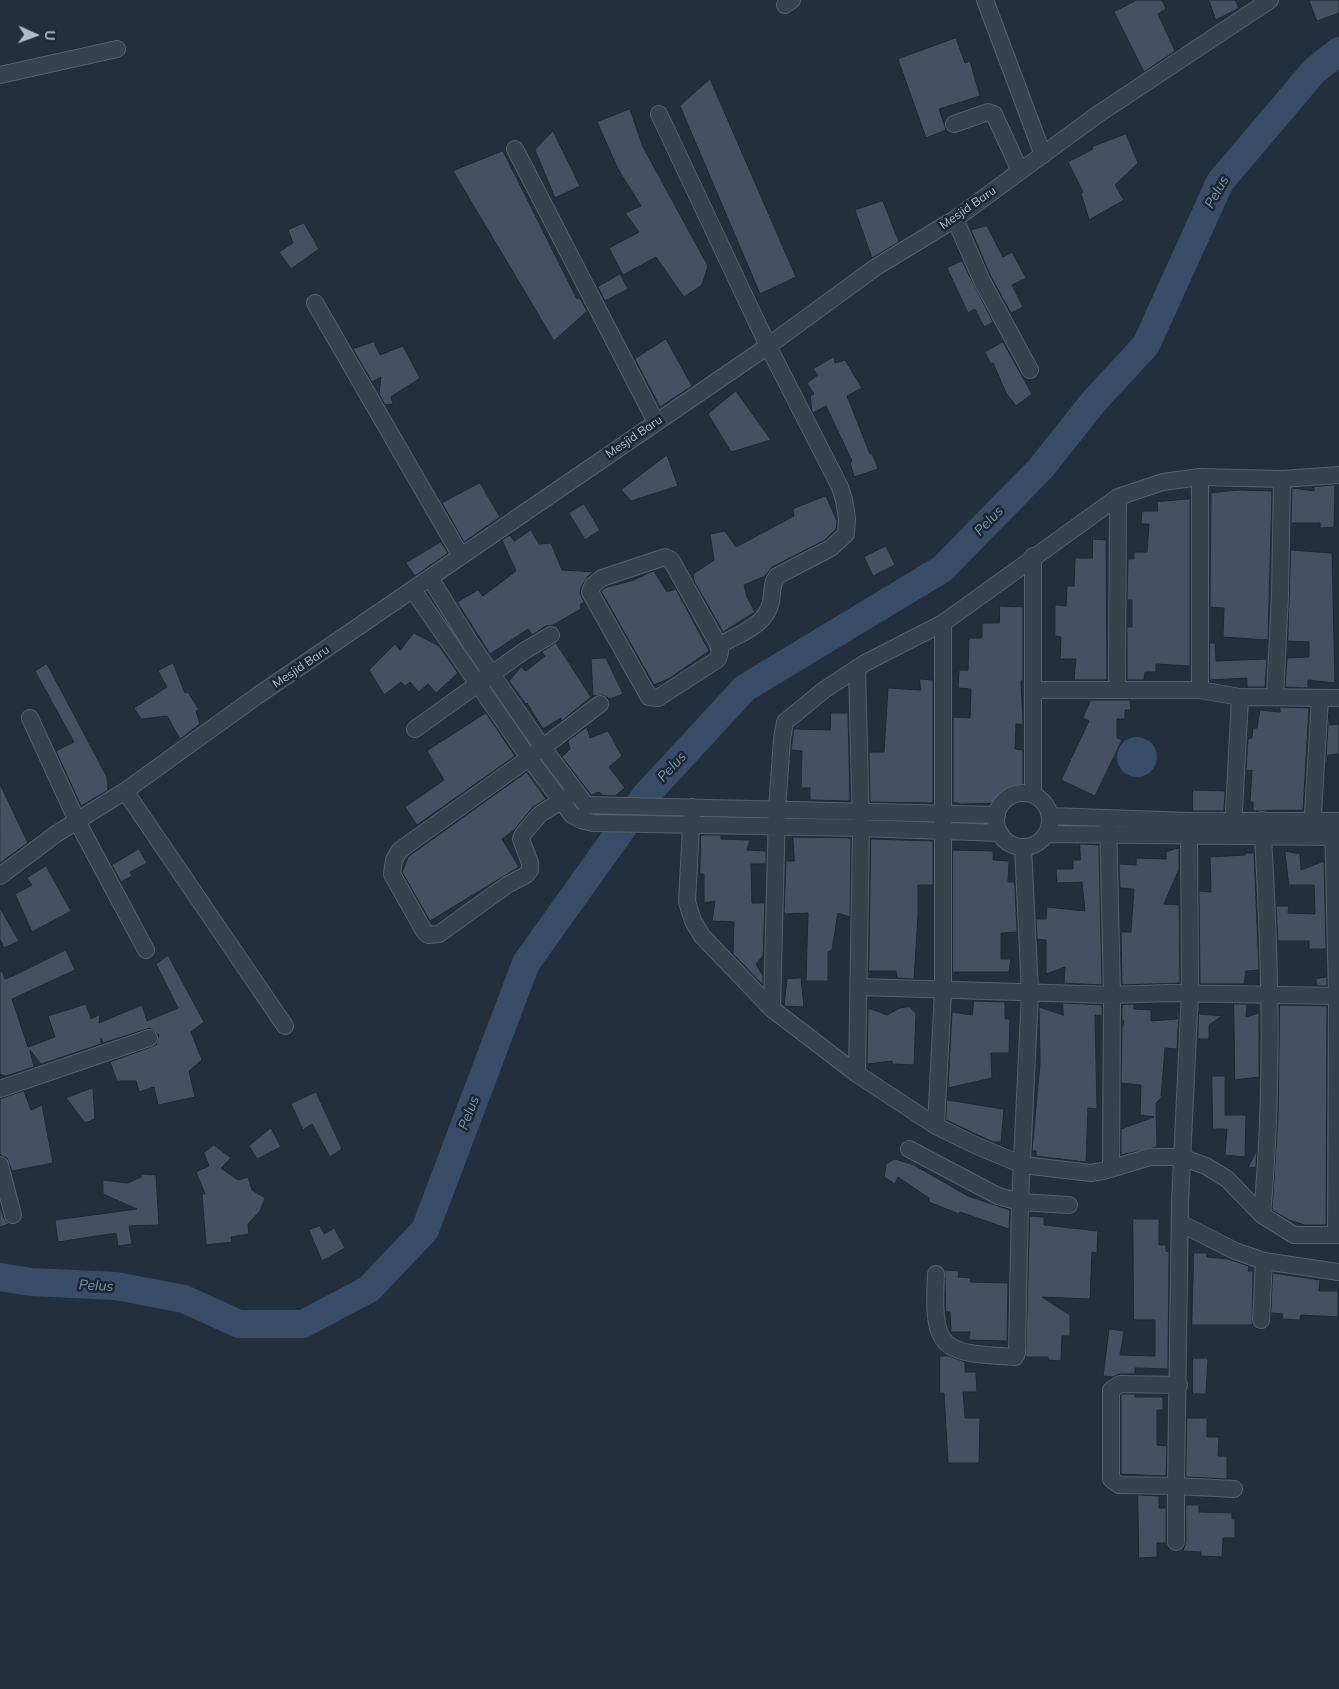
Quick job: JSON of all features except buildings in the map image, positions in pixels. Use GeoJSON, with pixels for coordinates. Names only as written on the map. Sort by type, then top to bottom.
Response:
{"type":"FeatureCollection","features":[{"type":"Feature","properties":{"kind":"street"},"geometry":{"type":"LineString","coordinates":[[985,0],[1043,155]]}},
{"type":"Feature","properties":{"kind":"street","name":"Mesjid Baru"},"geometry":{"type":"LineString","coordinates":[[0,876],[77,821],[125,791],[257,696],[768,346],[876,267],[955,219],[1097,115],[1270,0]]}},
{"type":"Feature","properties":{"kind":"street"},"geometry":{"type":"LineString","coordinates":[[0,74],[117,49]]}},
{"type":"Feature","properties":{"kind":"street"},"geometry":{"type":"LineString","coordinates":[[954,124],[988,112],[994,114],[1020,171]]}},
{"type":"Feature","properties":{"kind":"street"},"geometry":{"type":"LineString","coordinates":[[659,114],[768,346],[840,487],[847,518],[846,534],[832,548],[777,576],[773,584],[769,611],[760,622],[722,644],[718,644]]}},
{"type":"Feature","properties":{"kind":"street"},"geometry":{"type":"LineString","coordinates":[[515,149],[656,422]]}},
{"type":"Feature","properties":{"kind":"street"},"geometry":{"type":"LineString","coordinates":[[955,219],[982,281],[1030,370]]}},
{"type":"Feature","properties":{"kind":"street"},"geometry":{"type":"LineString","coordinates":[[315,303],[461,556]]}},
{"type":"Feature","properties":{"kind":"street"},"geometry":{"type":"LineString","coordinates":[[772,1009],[777,818],[782,739],[785,722],[824,690],[858,668],[943,623],[1033,556],[1118,497],[1163,482],[1200,477],[1282,479],[1339,475]]}},
{"type":"Feature","properties":{"kind":"street"},"geometry":{"type":"LineString","coordinates":[[1200,477],[1200,690]]}},
{"type":"Feature","properties":{"kind":"street"},"geometry":{"type":"LineString","coordinates":[[1275,697],[1280,595],[1282,479]]}},
{"type":"Feature","properties":{"kind":"street"},"geometry":{"type":"LineString","coordinates":[[1118,497],[1117,672],[1120,690]]}},
{"type":"Feature","properties":{"kind":"street"},"geometry":{"type":"LineString","coordinates":[[1033,556],[1035,690],[1033,795]]}},
{"type":"Feature","properties":{"kind":"street"},"geometry":{"type":"LineString","coordinates":[[665,558],[671,560],[718,644],[720,652],[718,658],[658,698],[649,697],[590,592],[593,585],[602,578],[665,558]]}},
{"type":"Feature","properties":{"kind":"street"},"geometry":{"type":"LineString","coordinates":[[430,578],[492,675],[542,748],[586,805],[687,807],[861,828],[1000,833]]}},
{"type":"Feature","properties":{"kind":"street"},"geometry":{"type":"LineString","coordinates":[[413,590],[529,758],[572,815],[581,820],[593,823],[686,824],[860,810],[997,815]]}},
{"type":"Feature","properties":{"kind":"street"},"geometry":{"type":"LineString","coordinates":[[936,1126],[943,990],[943,623]]}},
{"type":"Feature","properties":{"kind":"street"},"geometry":{"type":"LineString","coordinates":[[415,729],[524,651],[551,635]]}},
{"type":"Feature","properties":{"kind":"street"},"geometry":{"type":"LineString","coordinates":[[857,1074],[860,987],[861,828],[858,668]]}},
{"type":"Feature","properties":{"kind":"street"},"geometry":{"type":"LineString","coordinates":[[1035,690],[1200,690],[1240,698],[1339,698]]}},
{"type":"Feature","properties":{"kind":"street"},"geometry":{"type":"LineString","coordinates":[[1233,829],[1240,698]]}},
{"type":"Feature","properties":{"kind":"street"},"geometry":{"type":"LineString","coordinates":[[1312,829],[1320,699]]}},
{"type":"Feature","properties":{"kind":"street"},"geometry":{"type":"LineString","coordinates":[[575,791],[540,814],[523,834],[521,839],[530,863],[530,870],[526,875],[507,885],[439,934],[428,934],[424,931],[392,874],[394,860],[400,850],[529,758],[600,704]]}},
{"type":"Feature","properties":{"kind":"street"},"geometry":{"type":"LineString","coordinates":[[30,718],[77,821],[146,950]]}},
{"type":"Feature","properties":{"kind":"street"},"geometry":{"type":"LineString","coordinates":[[125,791],[285,1026]]}},
{"type":"Feature","properties":{"kind":"street"},"geometry":{"type":"LineString","coordinates":[[1046,834],[1050,816],[1047,807],[1033,795],[1024,793],[1006,799],[997,815],[1000,833],[1006,841],[1023,847],[1032,846],[1046,834],[1109,826]]}},
{"type":"Feature","properties":{"kind":"street"},"geometry":{"type":"LineString","coordinates":[[687,807],[688,902],[693,921],[715,951],[772,1009],[857,1074],[936,1126],[1022,1171],[1091,1172],[1111,1169],[1150,1157],[1206,1166],[1227,1179],[1262,1215],[1294,1235],[1337,1235],[1338,996],[1336,829],[1312,829],[1262,820],[1233,829]]}},
{"type":"Feature","properties":{"kind":"street"},"geometry":{"type":"LineString","coordinates":[[1050,816],[1109,826],[1233,829],[1263,838],[1312,829]]}},
{"type":"Feature","properties":{"kind":"street"},"geometry":{"type":"LineString","coordinates":[[1262,820],[1270,994],[1266,1158],[1262,1215]]}},
{"type":"Feature","properties":{"kind":"street"},"geometry":{"type":"LineString","coordinates":[[1109,826],[1112,995],[1111,1169]]}},
{"type":"Feature","properties":{"kind":"street"},"geometry":{"type":"LineString","coordinates":[[1176,1542],[1181,1162],[1190,993],[1189,828]]}},
{"type":"Feature","properties":{"kind":"street"},"geometry":{"type":"LineString","coordinates":[[936,1274],[934,1314],[938,1329],[947,1345],[958,1352],[971,1355],[1015,1357],[1017,1353],[1020,1200],[1030,992],[1023,847]]}},
{"type":"Feature","properties":{"kind":"street"},"geometry":{"type":"LineString","coordinates":[[860,987],[1112,995],[1190,993],[1338,996]]}},
{"type":"Feature","properties":{"kind":"street"},"geometry":{"type":"LineString","coordinates":[[0,1089],[149,1038]]}},
{"type":"Feature","properties":{"kind":"street"},"geometry":{"type":"LineString","coordinates":[[909,1149],[975,1186],[998,1196],[1069,1205]]}},
{"type":"Feature","properties":{"kind":"street"},"geometry":{"type":"LineString","coordinates":[[1,1170],[13,1215]]}},
{"type":"Feature","properties":{"kind":"street"},"geometry":{"type":"LineString","coordinates":[[1180,1223],[1235,1250],[1264,1261],[1339,1272]]}},
{"type":"Feature","properties":{"kind":"street"},"geometry":{"type":"LineString","coordinates":[[1261,1320],[1264,1261]]}},
{"type":"Feature","properties":{"kind":"street"},"geometry":{"type":"LineString","coordinates":[[1179,1385],[1120,1384],[1111,1390],[1111,1479],[1119,1485],[1234,1489]]}},
{"type":"Feature","properties":{"kind":"water"},"geometry":{"type":"Polygon","coordinates":[[[1137,737],[1151,743],[1157,757],[1151,771],[1137,777],[1123,771],[1117,757],[1123,743],[1137,737]]]}},
{"type":"Feature","properties":{"kind":"waterway","name":"Pelus"},"geometry":{"type":"LineString","coordinates":[[0,1277],[31,1282],[116,1286],[184,1299],[239,1324],[303,1324],[369,1289],[425,1230],[526,963],[646,795],[745,688],[942,569],[1041,468],[1095,400],[1146,345],[1220,182],[1314,71],[1339,51]]}}]}
